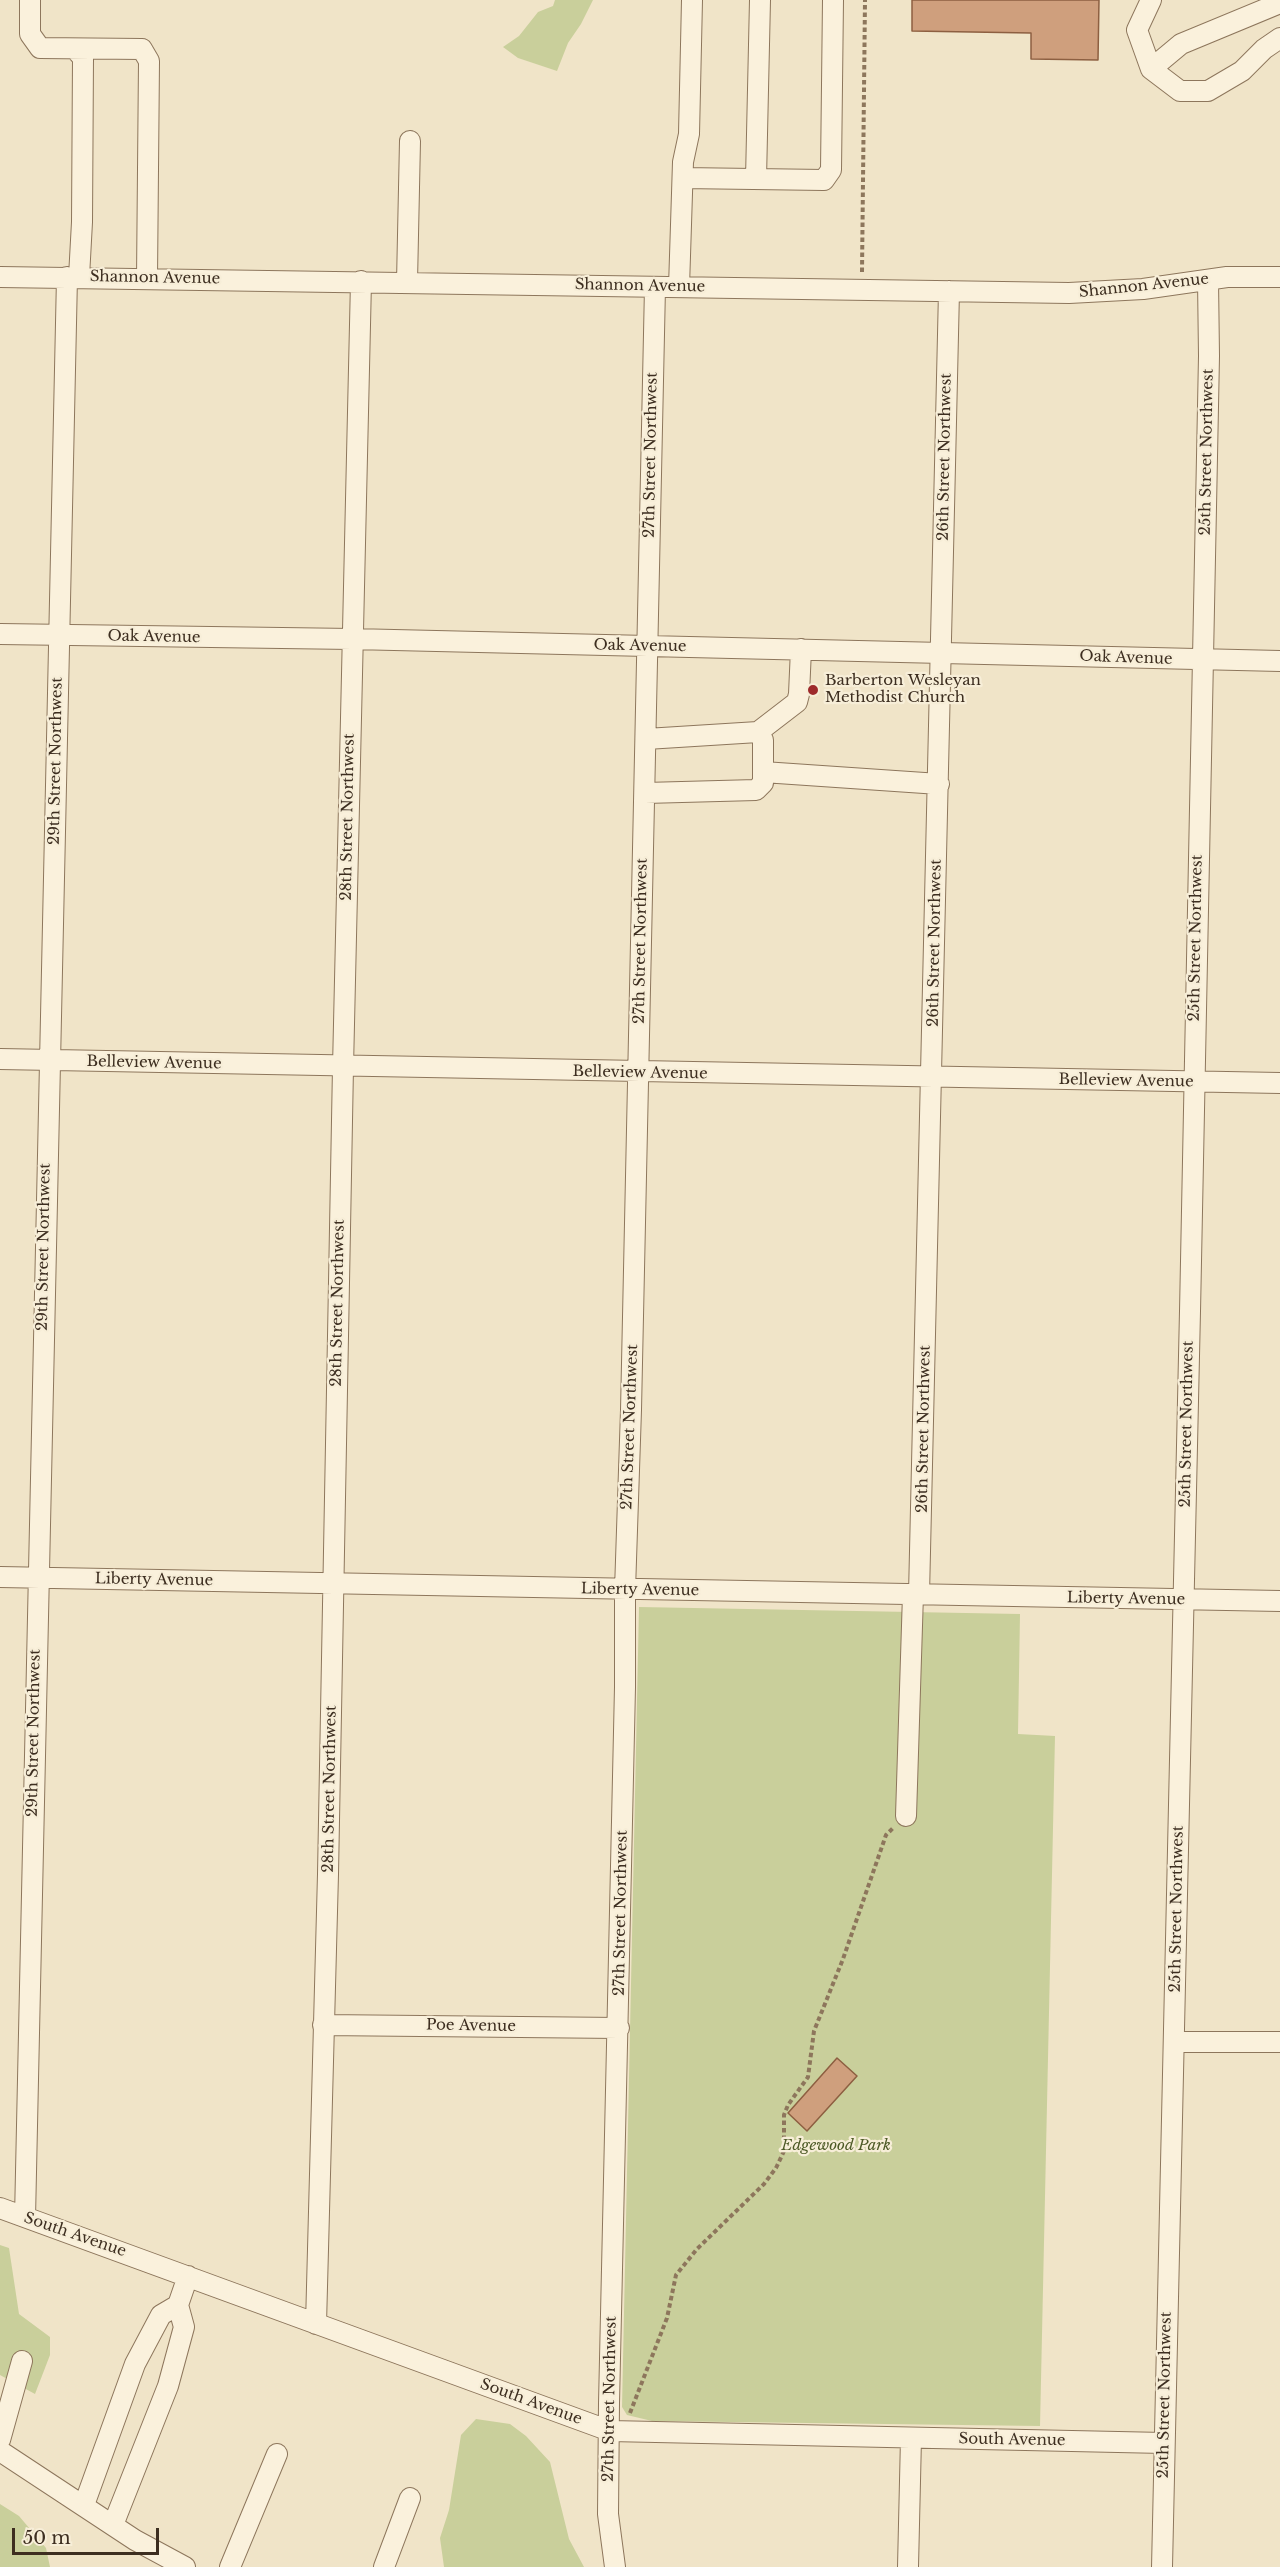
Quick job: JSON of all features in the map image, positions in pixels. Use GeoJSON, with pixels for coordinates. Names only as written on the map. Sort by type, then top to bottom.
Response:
{"type":"FeatureCollection","features":[{"type":"Feature","properties":{"kind":"street"},"geometry":{"type":"LineString","coordinates":[[30,0],[30,34],[40,48],[142,49],[150,61],[147,278]]}},
{"type":"Feature","properties":{"kind":"street"},"geometry":{"type":"LineString","coordinates":[[679,287],[682,178],[689,134],[692,0]]}},
{"type":"Feature","properties":{"kind":"street"},"geometry":{"type":"LineString","coordinates":[[756,178],[760,0]]}},
{"type":"Feature","properties":{"kind":"street"},"geometry":{"type":"LineString","coordinates":[[682,178],[824,180],[831,170],[833,0]]}},
{"type":"Feature","properties":{"kind":"street"},"geometry":{"type":"LineString","coordinates":[[1151,0],[1137,30],[1151,69],[1180,91],[1208,92],[1242,71],[1264,49],[1280,38]]}},
{"type":"Feature","properties":{"kind":"street"},"geometry":{"type":"LineString","coordinates":[[1151,69],[1181,44],[1280,3]]}},
{"type":"Feature","properties":{"kind":"street","name":"29th Street Northwest"},"geometry":{"type":"LineString","coordinates":[[25,2217],[59,635],[73,277],[82,222],[82,58],[76,50]]}},
{"type":"Feature","properties":{"kind":"street"},"geometry":{"type":"LineString","coordinates":[[407,282],[410,141]]}},
{"type":"Feature","properties":{"kind":"street","name":"Shannon Avenue"},"geometry":{"type":"LineString","coordinates":[[0,277],[1079,292],[1143,289],[1208,280],[1280,277]]}},
{"type":"Feature","properties":{"kind":"street","name":"25th Street Northwest"},"geometry":{"type":"LineString","coordinates":[[1162,2567],[1209,356],[1208,280]]}},
{"type":"Feature","properties":{"kind":"street","name":"28th Street Northwest"},"geometry":{"type":"LineString","coordinates":[[316,2324],[361,281]]}},
{"type":"Feature","properties":{"kind":"street","name":"27th Street Northwest"},"geometry":{"type":"LineString","coordinates":[[615,2567],[608,2514],[625,1590],[631,1410],[655,287]]}},
{"type":"Feature","properties":{"kind":"street","name":"26th Street Northwest"},"geometry":{"type":"LineString","coordinates":[[906,1816],[916,1594],[932,1078],[949,291]]}},
{"type":"Feature","properties":{"kind":"street","name":"Oak Avenue"},"geometry":{"type":"LineString","coordinates":[[0,634],[352,639],[1280,661]]}},
{"type":"Feature","properties":{"kind":"street"},"geometry":{"type":"LineString","coordinates":[[646,739],[758,732],[797,702],[800,694],[801,649]]}},
{"type":"Feature","properties":{"kind":"street"},"geometry":{"type":"LineString","coordinates":[[645,793],[756,790],[763,783],[763,740],[758,732]]}},
{"type":"Feature","properties":{"kind":"street"},"geometry":{"type":"LineString","coordinates":[[763,772],[939,784]]}},
{"type":"Feature","properties":{"kind":"street","name":"Belleview Avenue"},"geometry":{"type":"LineString","coordinates":[[0,1059],[638,1073],[1280,1083]]}},
{"type":"Feature","properties":{"kind":"street","name":"Liberty Avenue"},"geometry":{"type":"LineString","coordinates":[[0,1577],[1280,1601]]}},
{"type":"Feature","properties":{"kind":"street","name":"Poe Avenue"},"geometry":{"type":"LineString","coordinates":[[323,2025],[618,2028]]}},
{"type":"Feature","properties":{"kind":"street"},"geometry":{"type":"LineString","coordinates":[[1174,2042],[1280,2042]]}},
{"type":"Feature","properties":{"kind":"street","name":"South Avenue"},"geometry":{"type":"LineString","coordinates":[[0,2208],[610,2431],[1164,2443]]}},
{"type":"Feature","properties":{"kind":"street"},"geometry":{"type":"LineString","coordinates":[[113,2525],[168,2386],[184,2327],[178,2305],[188,2276]]}},
{"type":"Feature","properties":{"kind":"street"},"geometry":{"type":"LineString","coordinates":[[84,2505],[135,2364],[161,2315],[178,2305]]}},
{"type":"Feature","properties":{"kind":"street"},"geometry":{"type":"LineString","coordinates":[[0,2440],[22,2361]]}},
{"type":"Feature","properties":{"kind":"street"},"geometry":{"type":"LineString","coordinates":[[908,2567],[910,2438]]}},
{"type":"Feature","properties":{"kind":"street"},"geometry":{"type":"LineString","coordinates":[[0,2451],[135,2540],[184,2567]]}},
{"type":"Feature","properties":{"kind":"street"},"geometry":{"type":"LineString","coordinates":[[230,2567],[276,2454]]}},
{"type":"Feature","properties":{"kind":"street"},"geometry":{"type":"LineString","coordinates":[[384,2567],[410,2498]]}},
{"type":"Feature","properties":{"kind":"path"},"geometry":{"type":"LineString","coordinates":[[862,269],[865,0]]}},
{"type":"Feature","properties":{"kind":"path"},"geometry":{"type":"LineString","coordinates":[[610,2431],[629,2414],[663,2328],[676,2275],[697,2249],[738,2212],[776,2168],[784,2151],[784,2115],[788,2105],[808,2077],[813,2031],[843,1959],[886,1835],[906,1816]]}},
{"type":"Feature","properties":{"kind":"green space"},"geometry":{"type":"Polygon","coordinates":[[[555,0],[593,0],[568,43],[557,71],[518,58],[503,47],[519,36],[538,12],[553,6],[555,0]]]}},
{"type":"Feature","properties":{"kind":"green space","name":"Edgewood Park"},"geometry":{"type":"Polygon","coordinates":[[[639,1607],[1020,1614],[1018,1734],[1055,1736],[1040,2426],[652,2421],[627,2415],[622,2407],[639,1607]]]}},
{"type":"Feature","properties":{"kind":"green space"},"geometry":{"type":"Polygon","coordinates":[[[0,2245],[9,2248],[19,2314],[50,2337],[50,2355],[35,2394],[0,2375],[0,2245]]]}},
{"type":"Feature","properties":{"kind":"green space"},"geometry":{"type":"Polygon","coordinates":[[[476,2419],[510,2424],[526,2436],[550,2462],[569,2539],[584,2567],[444,2567],[440,2538],[449,2510],[461,2435],[476,2419]]]}},
{"type":"Feature","properties":{"kind":"green space"},"geometry":{"type":"Polygon","coordinates":[[[0,2504],[19,2516],[46,2548],[50,2567],[0,2567],[0,2504]]]}},
{"type":"Feature","properties":{"kind":"building"},"geometry":{"type":"Polygon","coordinates":[[[912,0],[1099,0],[1098,60],[1031,59],[1031,33],[912,31],[912,0]]]}},
{"type":"Feature","properties":{"kind":"building"},"geometry":{"type":"Polygon","coordinates":[[[837,2058],[857,2076],[807,2131],[788,2113],[837,2058]]]}},
{"type":"Feature","properties":{"kind":"place","name":"Barberton Wesleyan Methodist Church"},"geometry":{"type":"Point","coordinates":[813,690]}}]}
